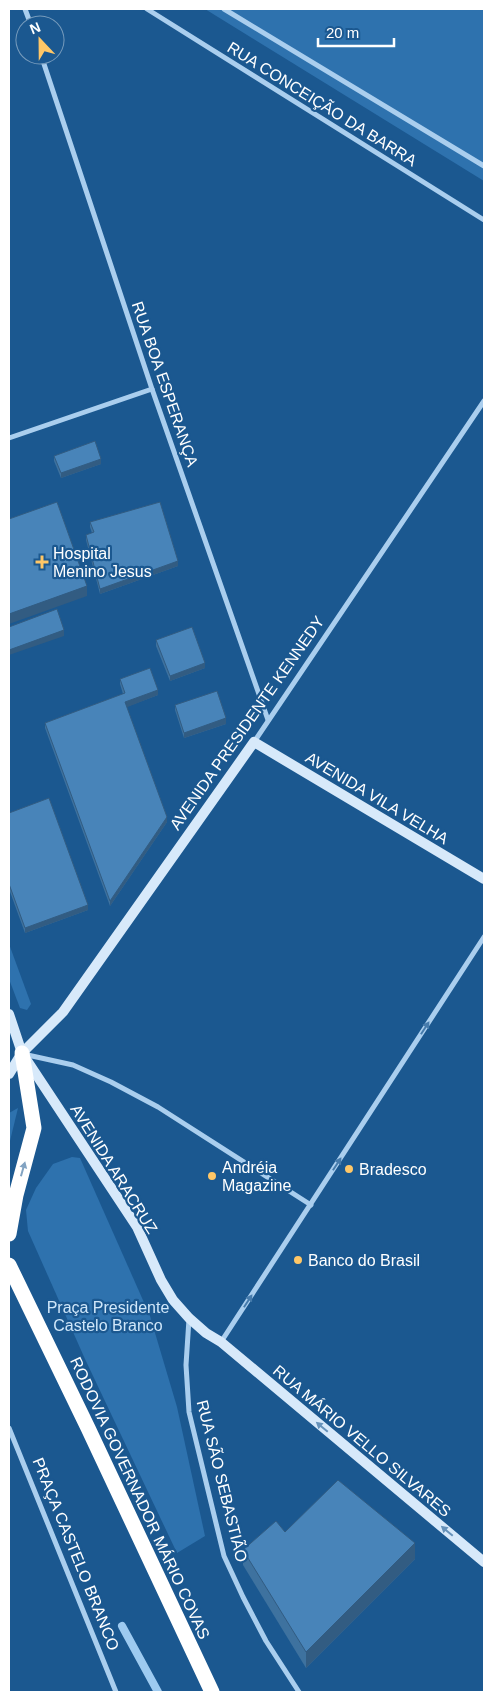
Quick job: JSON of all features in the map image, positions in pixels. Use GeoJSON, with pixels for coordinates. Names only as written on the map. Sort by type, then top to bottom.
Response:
{"type":"FeatureCollection","features":[{"type":"Feature","properties":{"kind":"highway"},"geometry":{"type":"LineString","coordinates":[[9,1234],[16,1195],[34,1128],[22,1054]]}},
{"type":"Feature","properties":{"kind":"highway","name":"RODOVIA GOVERNADOR MÁRIO COVAS"},"geometry":{"type":"LineString","coordinates":[[9,1265],[212,1692]]}},
{"type":"Feature","properties":{"kind":"main road","name":"AVENIDA VILA VELHA"},"geometry":{"type":"LineString","coordinates":[[254,742],[484,879]]}},
{"type":"Feature","properties":{"kind":"main road","name":"AVENIDA PRESIDENTE KENNEDY"},"geometry":{"type":"LineString","coordinates":[[9,1074],[22,1054],[63,1012],[254,742]]}},
{"type":"Feature","properties":{"kind":"main road"},"geometry":{"type":"LineString","coordinates":[[9,1014],[22,1054]]}},
{"type":"Feature","properties":{"kind":"main road","name":"AVENIDA ARACRUZ"},"geometry":{"type":"LineString","coordinates":[[22,1054],[137,1227],[161,1280],[173,1300],[206,1333],[221,1342]]}},
{"type":"Feature","properties":{"kind":"main road","name":"RUA MÁRIO VELLO SILVARES"},"geometry":{"type":"LineString","coordinates":[[221,1342],[484,1562]]}},
{"type":"Feature","properties":{"kind":"street","name":"RUA CONCEIÇÃO DA BARRA"},"geometry":{"type":"LineString","coordinates":[[146,9],[484,220]]}},
{"type":"Feature","properties":{"kind":"street"},"geometry":{"type":"LineString","coordinates":[[224,9],[484,166]]}},
{"type":"Feature","properties":{"kind":"street","name":"RUA BOA ESPERANÇA"},"geometry":{"type":"LineString","coordinates":[[44,65],[152,389],[268,720]]}},
{"type":"Feature","properties":{"kind":"street"},"geometry":{"type":"LineString","coordinates":[[9,438],[152,389]]}},
{"type":"Feature","properties":{"kind":"street","name":"AVENIDA PRESIDENTE KENNEDY"},"geometry":{"type":"LineString","coordinates":[[254,742],[484,401]]}},
{"type":"Feature","properties":{"kind":"street"},"geometry":{"type":"LineString","coordinates":[[221,1342],[484,937]]}},
{"type":"Feature","properties":{"kind":"street"},"geometry":{"type":"LineString","coordinates":[[22,1054],[73,1065],[118,1086],[158,1107],[311,1205]]}},
{"type":"Feature","properties":{"kind":"street","name":"RUA SÃO SEBASTIÃO"},"geometry":{"type":"LineString","coordinates":[[189,1318],[186,1365],[189,1412],[224,1556],[242,1597],[266,1641],[299,1692]]}},
{"type":"Feature","properties":{"kind":"street","name":"PRAÇA CASTELO BRANCO"},"geometry":{"type":"LineString","coordinates":[[9,1428],[116,1692]]}},
{"type":"Feature","properties":{"kind":"green space"},"geometry":{"type":"Polygon","coordinates":[[[205,9],[484,9],[484,181],[205,9]]]}},
{"type":"Feature","properties":{"kind":"green space"},"geometry":{"type":"Polygon","coordinates":[[[9,944],[31,1004],[27,1010],[20,1008],[9,979],[9,944]]]}},
{"type":"Feature","properties":{"kind":"green space"},"geometry":{"type":"Polygon","coordinates":[[[18,1108],[9,1145],[9,1113],[18,1108]]]}},
{"type":"Feature","properties":{"kind":"green space","name":"Praça Presidente Castelo Branco"},"geometry":{"type":"Polygon","coordinates":[[[72,1157],[80,1158],[150,1316],[177,1407],[205,1536],[177,1553],[85,1359],[28,1231],[26,1210],[36,1188],[53,1164],[72,1157]]]}},
{"type":"Feature","properties":{"kind":"building"},"geometry":{"type":"Polygon","coordinates":[[[95,441],[101,459],[61,473],[54,456],[95,441]]]}},
{"type":"Feature","properties":{"kind":"building","name":"Hospital Menino Jesus"},"geometry":{"type":"Polygon","coordinates":[[[57,502],[87,586],[9,614],[9,519],[57,502]]]}},
{"type":"Feature","properties":{"kind":"building"},"geometry":{"type":"Polygon","coordinates":[[[160,502],[178,561],[100,589],[86,535],[94,532],[90,522],[160,502]]]}},
{"type":"Feature","properties":{"kind":"building"},"geometry":{"type":"Polygon","coordinates":[[[57,609],[64,630],[9,650],[9,627],[57,609]]]}},
{"type":"Feature","properties":{"kind":"building"},"geometry":{"type":"Polygon","coordinates":[[[192,627],[205,663],[170,676],[156,640],[192,627]]]}},
{"type":"Feature","properties":{"kind":"building"},"geometry":{"type":"Polygon","coordinates":[[[150,668],[158,690],[125,702],[167,817],[110,901],[45,723],[125,693],[120,679],[150,668]]]}},
{"type":"Feature","properties":{"kind":"building"},"geometry":{"type":"Polygon","coordinates":[[[217,691],[226,718],[184,733],[175,705],[217,691]]]}},
{"type":"Feature","properties":{"kind":"building"},"geometry":{"type":"Polygon","coordinates":[[[49,798],[88,905],[25,928],[9,884],[9,813],[49,798]]]}},
{"type":"Feature","properties":{"kind":"building"},"geometry":{"type":"Polygon","coordinates":[[[338,1480],[415,1543],[306,1652],[243,1550],[276,1521],[285,1532],[338,1480]]]}},
{"type":"Feature","properties":{"kind":"waterway"},"geometry":{"type":"LineString","coordinates":[[122,1626],[158,1692]]}},
{"type":"Feature","properties":{"kind":"place","name":"Hospital Menino Jesus"},"geometry":{"type":"Point","coordinates":[42,562]}},
{"type":"Feature","properties":{"kind":"place","name":"Bradesco"},"geometry":{"type":"Point","coordinates":[349,1169]}},
{"type":"Feature","properties":{"kind":"place","name":"Andréia Magazine"},"geometry":{"type":"Point","coordinates":[212,1176]}},
{"type":"Feature","properties":{"kind":"place","name":"Banco do Brasil"},"geometry":{"type":"Point","coordinates":[298,1260]}}]}
